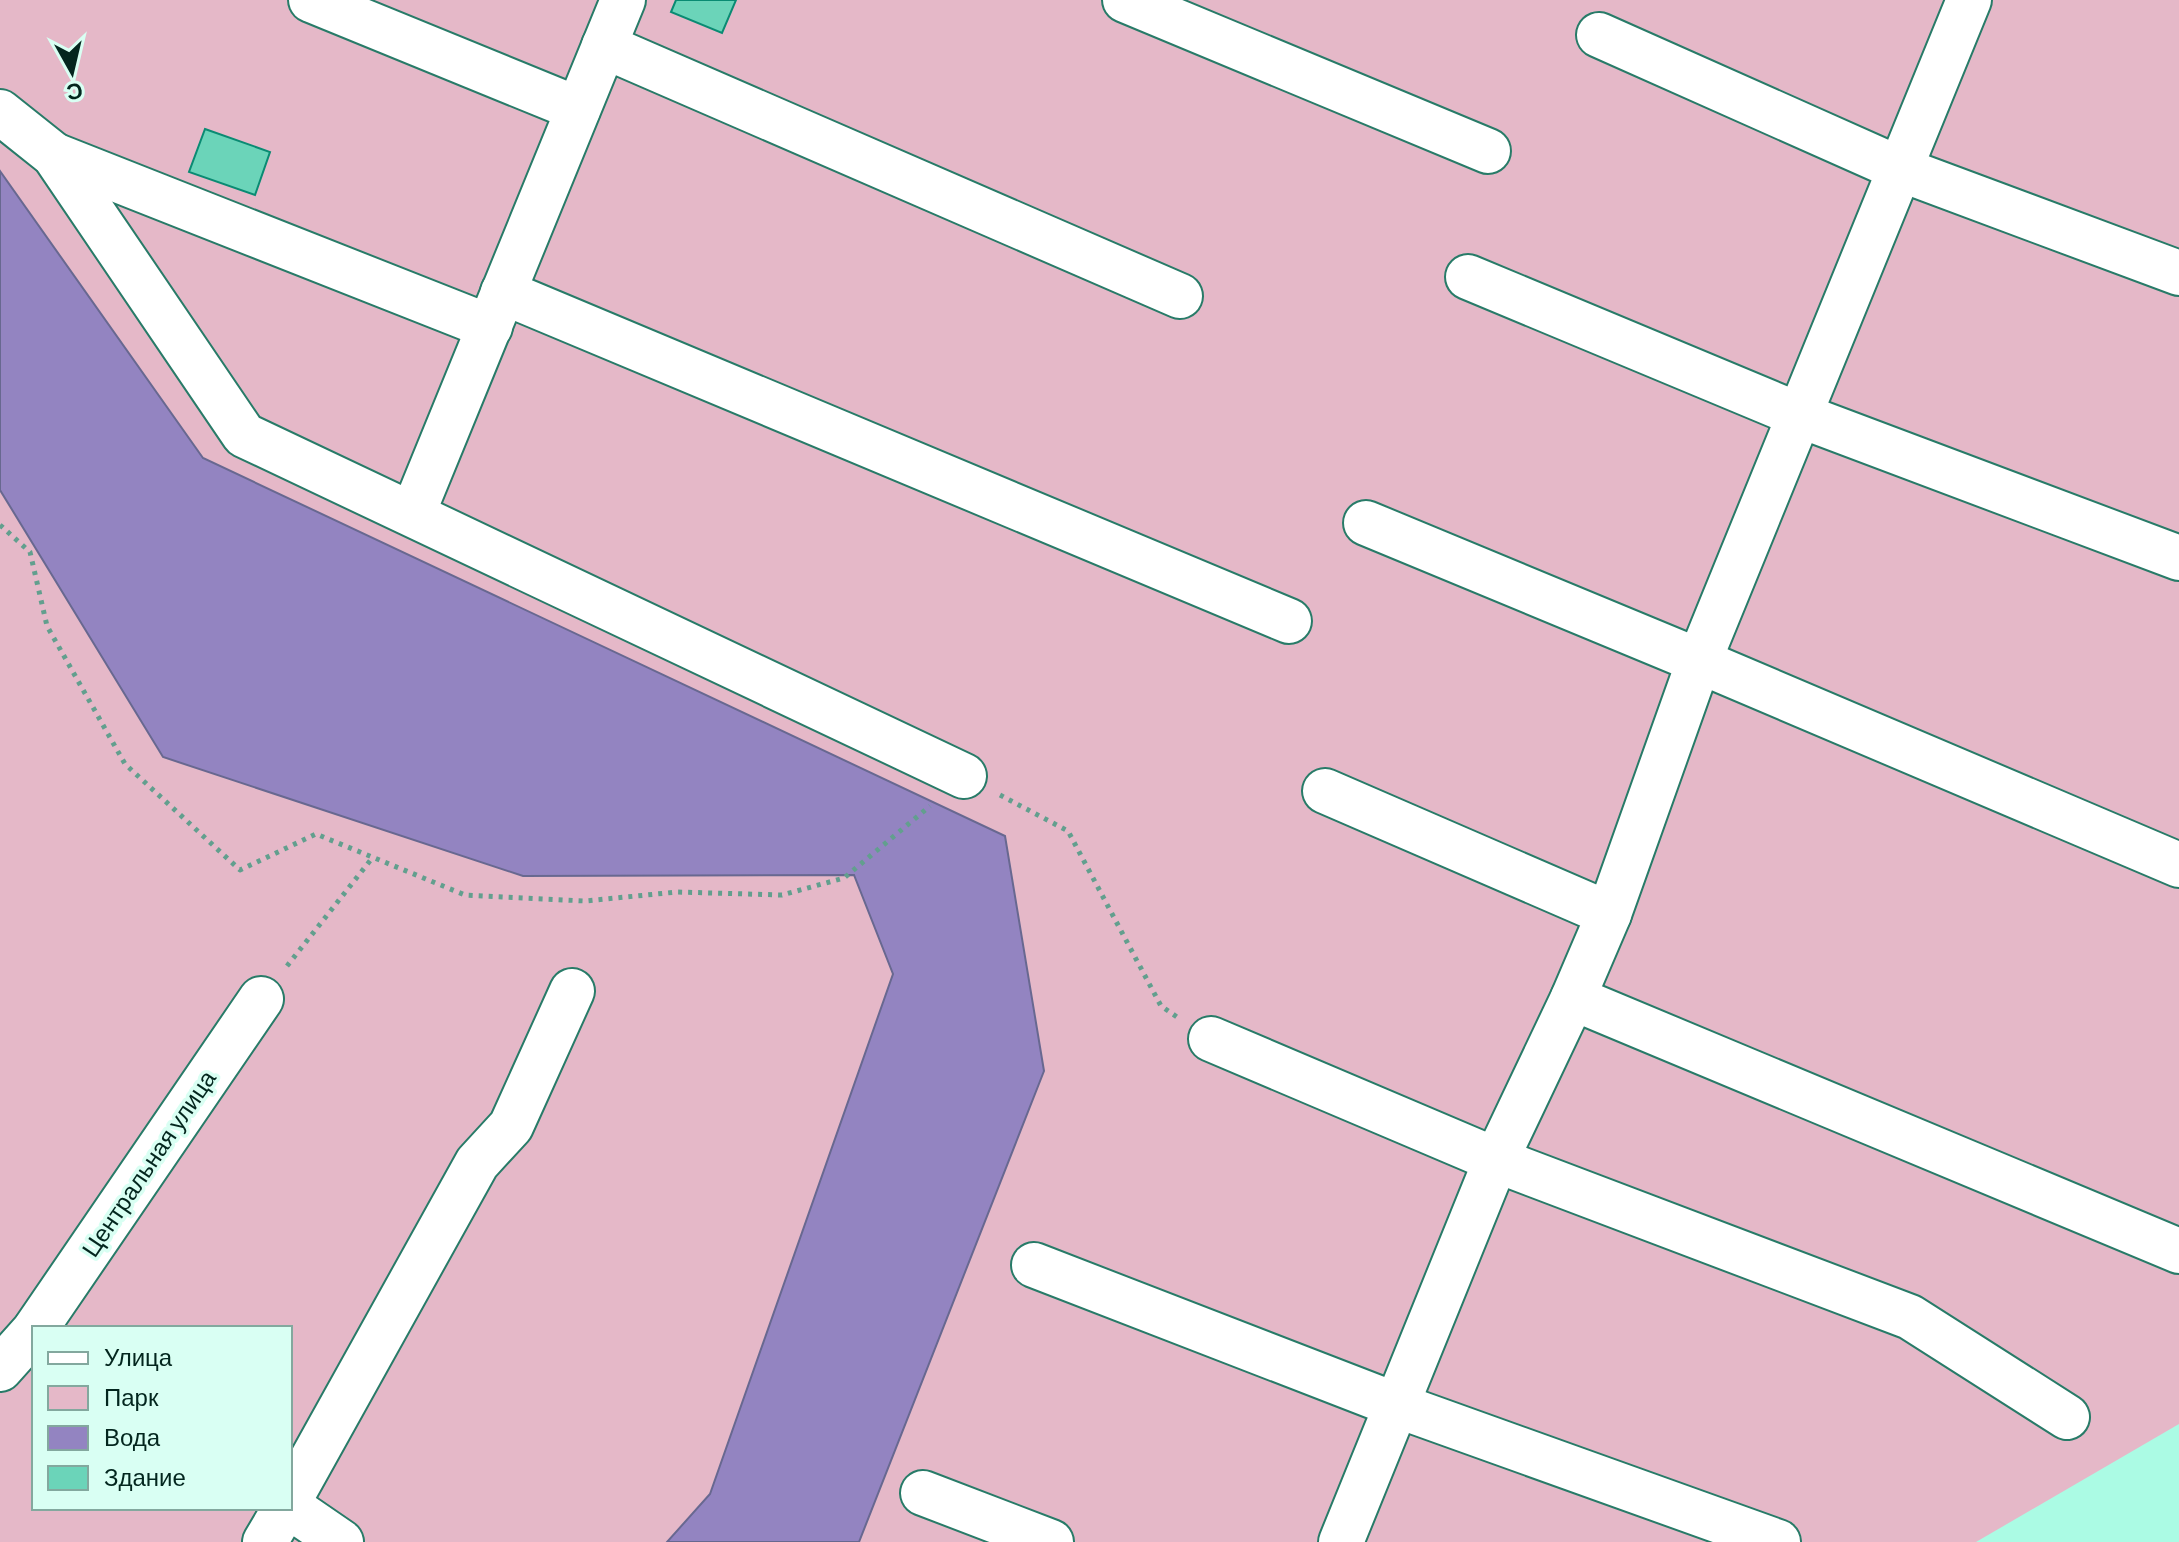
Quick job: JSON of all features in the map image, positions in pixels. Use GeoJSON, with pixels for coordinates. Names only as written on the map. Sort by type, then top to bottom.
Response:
{"type":"FeatureCollection","features":[{"type":"Feature","properties":{"kind":"street"},"geometry":{"type":"LineString","coordinates":[[311,0],[578,109]]}},
{"type":"Feature","properties":{"kind":"street"},"geometry":{"type":"LineString","coordinates":[[413,513],[623,0]]}},
{"type":"Feature","properties":{"kind":"street"},"geometry":{"type":"LineString","coordinates":[[1125,0],[1488,151]]}},
{"type":"Feature","properties":{"kind":"street"},"geometry":{"type":"LineString","coordinates":[[1341,1542],[1496,1160],[1609,914],[1699,661],[1969,0]]}},
{"type":"Feature","properties":{"kind":"street"},"geometry":{"type":"LineString","coordinates":[[1599,35],[1900,169],[2179,273]]}},
{"type":"Feature","properties":{"kind":"street"},"geometry":{"type":"LineString","coordinates":[[604,46],[1180,296]]}},
{"type":"Feature","properties":{"kind":"street"},"geometry":{"type":"LineString","coordinates":[[0,112],[54,155],[244,435],[964,776]]}},
{"type":"Feature","properties":{"kind":"street"},"geometry":{"type":"LineString","coordinates":[[54,155],[496,310],[1289,621]]}},
{"type":"Feature","properties":{"kind":"street"},"geometry":{"type":"LineString","coordinates":[[1468,277],[1799,415],[2179,558]]}},
{"type":"Feature","properties":{"kind":"street"},"geometry":{"type":"LineString","coordinates":[[1366,523],[2179,865]]}},
{"type":"Feature","properties":{"kind":"street"},"geometry":{"type":"LineString","coordinates":[[1325,791],[1609,914]]}},
{"type":"Feature","properties":{"kind":"street"},"geometry":{"type":"LineString","coordinates":[[292,1495],[477,1163],[511,1126],[572,991]]}},
{"type":"Feature","properties":{"kind":"street"},"geometry":{"type":"LineString","coordinates":[[1573,998],[2179,1251]]}},
{"type":"Feature","properties":{"kind":"street","name":"Центральная улица"},"geometry":{"type":"LineString","coordinates":[[22,1340],[261,999]]}},
{"type":"Feature","properties":{"kind":"street"},"geometry":{"type":"LineString","coordinates":[[1211,1039],[1496,1160],[1910,1317],[2067,1417]]}},
{"type":"Feature","properties":{"kind":"street"},"geometry":{"type":"LineString","coordinates":[[1034,1265],[1396,1405],[1778,1542]]}},
{"type":"Feature","properties":{"kind":"street"},"geometry":{"type":"LineString","coordinates":[[923,1493],[1051,1542]]}},
{"type":"Feature","properties":{"kind":"street"},"geometry":{"type":"LineString","coordinates":[[265,1542],[285,1510]]}},
{"type":"Feature","properties":{"kind":"street"},"geometry":{"type":"LineString","coordinates":[[292,1510],[341,1542]]}},
{"type":"Feature","properties":{"kind":"path"},"geometry":{"type":"LineString","coordinates":[[0,525],[30,552],[47,626],[125,764],[240,870],[316,834],[465,895],[585,901],[677,892],[782,895],[844,878],[964,776],[1068,831],[1161,1006]]}},
{"type":"Feature","properties":{"kind":"path"},"geometry":{"type":"LineString","coordinates":[[261,999],[373,857]]}},
{"type":"Feature","properties":{"kind":"green space"},"geometry":{"type":"Polygon","coordinates":[[[0,0],[2179,0],[2179,1424],[1976,1542],[0,1542],[0,0]]]}},
{"type":"Feature","properties":{"kind":"water"},"geometry":{"type":"Polygon","coordinates":[[[0,171],[203,458],[1005,836],[1044,1071],[859,1542],[667,1542],[710,1494],[893,974],[854,875],[523,876],[163,757],[0,490],[0,171]]]}},
{"type":"Feature","properties":{"kind":"building"},"geometry":{"type":"Polygon","coordinates":[[[676,0],[736,0],[722,33],[671,12],[676,0]]]}},
{"type":"Feature","properties":{"kind":"building"},"geometry":{"type":"Polygon","coordinates":[[[205,129],[270,152],[255,195],[189,172],[205,129]]]}}]}
